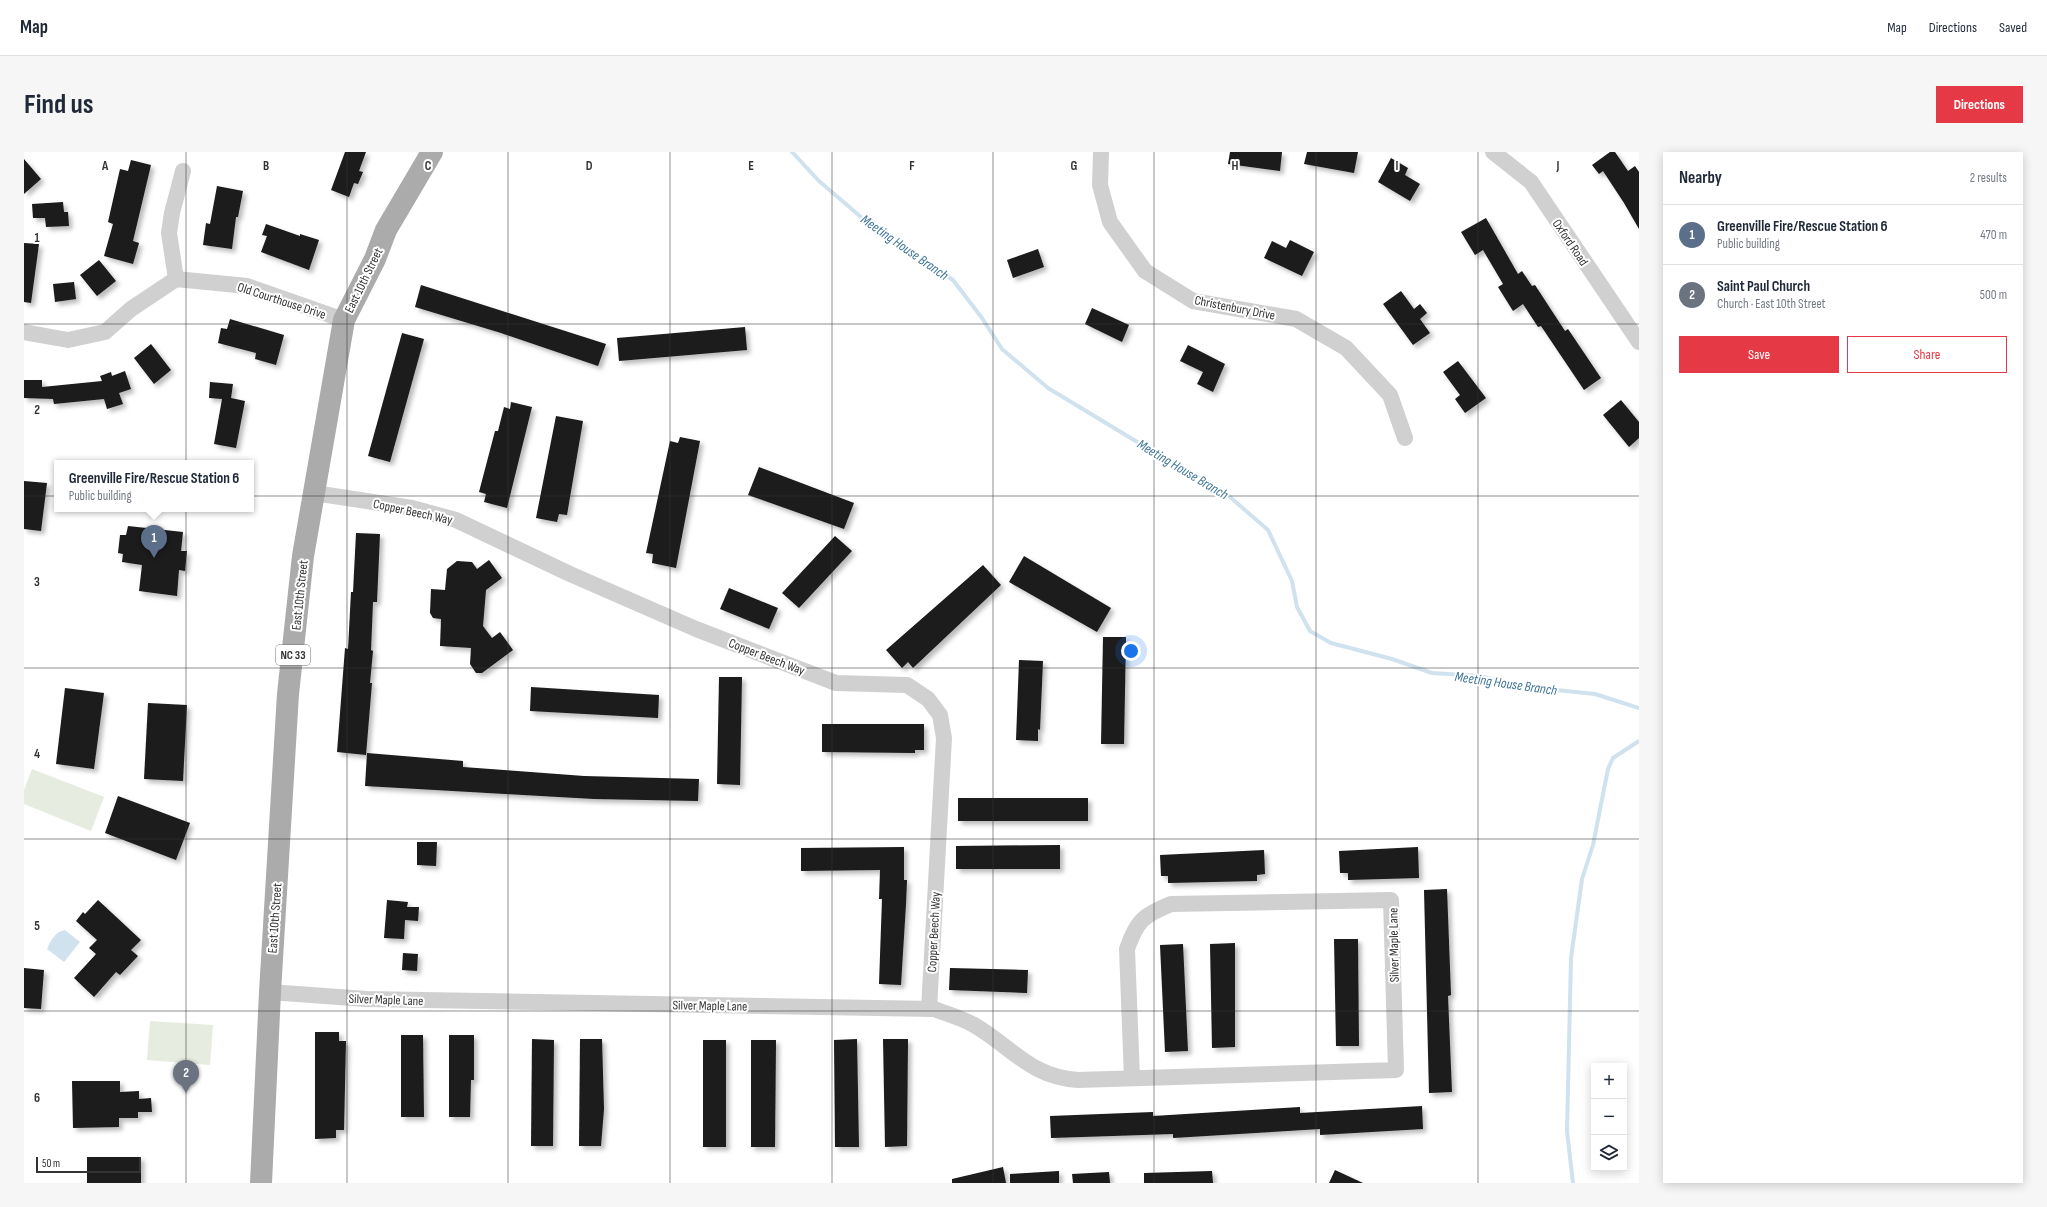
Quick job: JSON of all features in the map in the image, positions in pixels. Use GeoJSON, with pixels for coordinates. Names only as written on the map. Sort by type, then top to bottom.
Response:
{"type":"FeatureCollection","features":[{"type":"Feature","properties":{"kind":"main road","name":"East 10th Street"},"geometry":{"type":"LineString","coordinates":[[261,1183],[270,992],[288,694],[303,556],[344,320],[375,259],[386,230],[432,152]]}},
{"type":"Feature","properties":{"kind":"street","name":"Christenbury Drive"},"geometry":{"type":"LineString","coordinates":[[1101,152],[1100,185],[1110,222],[1145,271],[1193,301],[1296,319],[1346,348],[1390,395],[1405,438]]}},
{"type":"Feature","properties":{"kind":"street","name":"Oxford Road"},"geometry":{"type":"LineString","coordinates":[[1493,152],[1531,182],[1639,342]]}},
{"type":"Feature","properties":{"kind":"street"},"geometry":{"type":"LineString","coordinates":[[24,332],[68,340],[105,332],[132,309],[176,279],[169,233],[172,213],[183,171]]}},
{"type":"Feature","properties":{"kind":"street","name":"Old Courthouse Drive"},"geometry":{"type":"LineString","coordinates":[[176,279],[247,286],[344,320]]}},
{"type":"Feature","properties":{"kind":"street","name":"Copper Beech Way"},"geometry":{"type":"LineString","coordinates":[[314,493],[412,508],[456,520],[570,574],[696,629],[836,683],[907,685],[928,699],[940,715],[944,738],[928,1009]]}},
{"type":"Feature","properties":{"kind":"street","name":"Silver Maple Lane"},"geometry":{"type":"LineString","coordinates":[[270,992],[366,999],[934,1009],[974,1025],[1036,1070],[1061,1079],[1132,1078],[1396,1070],[1391,900],[1171,904],[1149,913],[1134,930],[1128,949],[1132,1078]]}},
{"type":"Feature","properties":{"kind":"shaded area"},"geometry":{"type":"Polygon","coordinates":[[[32,769],[104,797],[91,831],[24,804],[24,790],[32,769]]]}},
{"type":"Feature","properties":{"kind":"shaded area"},"geometry":{"type":"Polygon","coordinates":[[[150,1021],[213,1025],[210,1065],[147,1060],[150,1021]]]}},
{"type":"Feature","properties":{"kind":"water"},"geometry":{"type":"Polygon","coordinates":[[[65,930],[80,942],[64,962],[47,949],[56,935],[65,930]]]}},
{"type":"Feature","properties":{"kind":"building"},"geometry":{"type":"Polygon","coordinates":[[[345,152],[366,152],[359,171],[363,172],[358,184],[354,183],[349,197],[331,190],[345,152]]]}},
{"type":"Feature","properties":{"kind":"building"},"geometry":{"type":"Polygon","coordinates":[[[1230,152],[1282,152],[1280,171],[1228,164],[1230,152]]]}},
{"type":"Feature","properties":{"kind":"building"},"geometry":{"type":"Polygon","coordinates":[[[1307,152],[1358,152],[1354,173],[1304,164],[1307,152]]]}},
{"type":"Feature","properties":{"kind":"building"},"geometry":{"type":"Polygon","coordinates":[[[1610,152],[1615,152],[1628,171],[1635,166],[1639,172],[1639,229],[1603,171],[1599,174],[1592,165],[1610,152]]]}},
{"type":"Feature","properties":{"kind":"building"},"geometry":{"type":"Polygon","coordinates":[[[1391,158],[1408,168],[1405,175],[1420,184],[1410,201],[1378,182],[1391,158]]]}},
{"type":"Feature","properties":{"kind":"building"},"geometry":{"type":"Polygon","coordinates":[[[24,159],[41,179],[24,194],[24,159]]]}},
{"type":"Feature","properties":{"kind":"building"},"geometry":{"type":"Polygon","coordinates":[[[131,160],[151,165],[133,241],[139,243],[133,264],[104,256],[113,224],[108,222],[120,169],[128,171],[131,160]]]}},
{"type":"Feature","properties":{"kind":"building"},"geometry":{"type":"Polygon","coordinates":[[[217,186],[243,191],[238,217],[236,217],[232,249],[203,245],[206,223],[210,224],[217,186]]]}},
{"type":"Feature","properties":{"kind":"building"},"geometry":{"type":"Polygon","coordinates":[[[63,202],[64,212],[68,212],[69,226],[46,227],[45,218],[33,218],[32,204],[63,202]]]}},
{"type":"Feature","properties":{"kind":"building"},"geometry":{"type":"Polygon","coordinates":[[[1486,218],[1518,274],[1522,271],[1532,286],[1535,285],[1565,331],[1568,329],[1601,378],[1584,390],[1541,326],[1538,327],[1523,304],[1513,311],[1498,287],[1503,284],[1483,250],[1475,255],[1461,232],[1486,218]]]}},
{"type":"Feature","properties":{"kind":"building"},"geometry":{"type":"Polygon","coordinates":[[[266,224],[300,236],[300,234],[319,240],[309,270],[261,252],[267,236],[262,235],[266,224]]]}},
{"type":"Feature","properties":{"kind":"building"},"geometry":{"type":"Polygon","coordinates":[[[1290,240],[1314,252],[1302,276],[1264,258],[1272,241],[1286,248],[1290,240]]]}},
{"type":"Feature","properties":{"kind":"building"},"geometry":{"type":"Polygon","coordinates":[[[24,243],[39,244],[31,303],[24,302],[24,243]]]}},
{"type":"Feature","properties":{"kind":"building"},"geometry":{"type":"Polygon","coordinates":[[[1038,249],[1044,267],[1013,278],[1007,260],[1038,249]]]}},
{"type":"Feature","properties":{"kind":"building"},"geometry":{"type":"Polygon","coordinates":[[[99,260],[116,281],[97,296],[80,275],[99,260]]]}},
{"type":"Feature","properties":{"kind":"building"},"geometry":{"type":"Polygon","coordinates":[[[74,282],[76,299],[55,302],[53,284],[74,282]]]}},
{"type":"Feature","properties":{"kind":"building"},"geometry":{"type":"Polygon","coordinates":[[[421,285],[606,344],[598,366],[501,333],[415,307],[421,285]]]}},
{"type":"Feature","properties":{"kind":"building"},"geometry":{"type":"Polygon","coordinates":[[[1401,291],[1414,309],[1420,304],[1427,313],[1420,319],[1430,333],[1413,345],[1383,304],[1401,291]]]}},
{"type":"Feature","properties":{"kind":"building"},"geometry":{"type":"Polygon","coordinates":[[[1092,308],[1129,325],[1122,342],[1085,324],[1092,308]]]}},
{"type":"Feature","properties":{"kind":"building"},"geometry":{"type":"Polygon","coordinates":[[[230,319],[284,335],[276,365],[255,359],[256,353],[218,343],[221,328],[227,329],[230,319]]]}},
{"type":"Feature","properties":{"kind":"building"},"geometry":{"type":"Polygon","coordinates":[[[745,327],[747,350],[619,361],[617,338],[745,327]]]}},
{"type":"Feature","properties":{"kind":"building"},"geometry":{"type":"Polygon","coordinates":[[[402,333],[424,339],[390,462],[368,456],[402,333]]]}},
{"type":"Feature","properties":{"kind":"building"},"geometry":{"type":"Polygon","coordinates":[[[151,344],[171,370],[154,384],[134,358],[151,344]]]}},
{"type":"Feature","properties":{"kind":"building"},"geometry":{"type":"Polygon","coordinates":[[[1188,345],[1225,364],[1213,392],[1197,384],[1203,372],[1180,361],[1188,345]]]}},
{"type":"Feature","properties":{"kind":"building"},"geometry":{"type":"Polygon","coordinates":[[[1458,361],[1486,398],[1465,413],[1455,399],[1460,395],[1443,372],[1458,361]]]}},
{"type":"Feature","properties":{"kind":"building"},"geometry":{"type":"Polygon","coordinates":[[[125,371],[131,389],[119,393],[123,404],[107,409],[104,399],[54,404],[53,399],[24,398],[24,380],[42,380],[42,387],[102,381],[100,376],[111,372],[112,376],[125,371]]]}},
{"type":"Feature","properties":{"kind":"building"},"geometry":{"type":"Polygon","coordinates":[[[210,382],[233,384],[231,398],[245,401],[236,448],[214,444],[222,399],[209,398],[210,382]]]}},
{"type":"Feature","properties":{"kind":"building"},"geometry":{"type":"Polygon","coordinates":[[[1621,400],[1639,422],[1639,438],[1629,447],[1603,415],[1621,400]]]}},
{"type":"Feature","properties":{"kind":"building"},"geometry":{"type":"Polygon","coordinates":[[[511,402],[532,407],[507,508],[484,502],[486,494],[479,492],[495,431],[498,431],[504,407],[510,409],[511,402]]]}},
{"type":"Feature","properties":{"kind":"building"},"geometry":{"type":"Polygon","coordinates":[[[556,416],[583,421],[567,515],[559,514],[557,522],[536,518],[556,416]]]}},
{"type":"Feature","properties":{"kind":"building"},"geometry":{"type":"Polygon","coordinates":[[[680,437],[700,441],[676,568],[652,563],[653,554],[646,553],[670,441],[678,443],[680,437]]]}},
{"type":"Feature","properties":{"kind":"building"},"geometry":{"type":"Polygon","coordinates":[[[759,467],[854,503],[844,529],[748,495],[759,467]]]}},
{"type":"Feature","properties":{"kind":"building"},"geometry":{"type":"Polygon","coordinates":[[[24,481],[47,483],[41,531],[24,529],[24,481]]]}},
{"type":"Feature","properties":{"kind":"building"},"geometry":{"type":"Polygon","coordinates":[[[128,526],[183,532],[181,551],[187,551],[185,571],[179,570],[177,596],[139,591],[142,565],[122,562],[123,554],[118,553],[120,535],[126,535],[128,526]]]}},
{"type":"Feature","properties":{"kind":"building"},"geometry":{"type":"Polygon","coordinates":[[[356,533],[380,534],[377,602],[373,602],[371,650],[373,651],[370,683],[372,683],[366,755],[337,752],[345,648],[348,649],[351,592],[353,592],[356,533]]]}},
{"type":"Feature","properties":{"kind":"building"},"geometry":{"type":"Polygon","coordinates":[[[835,536],[852,551],[799,608],[782,593],[835,536]]]}},
{"type":"Feature","properties":{"kind":"building"},"geometry":{"type":"Polygon","coordinates":[[[1024,556],[1111,608],[1097,632],[1009,582],[1024,556]]]}},
{"type":"Feature","properties":{"kind":"building"},"geometry":{"type":"Polygon","coordinates":[[[489,560],[502,578],[486,590],[483,626],[492,638],[500,632],[513,650],[482,673],[476,673],[470,664],[471,648],[440,646],[441,619],[433,618],[430,613],[431,589],[445,590],[447,569],[457,561],[472,562],[477,569],[489,560]]]}},
{"type":"Feature","properties":{"kind":"building"},"geometry":{"type":"Polygon","coordinates":[[[983,565],[1001,585],[913,668],[908,662],[902,668],[886,650],[983,565]]]}},
{"type":"Feature","properties":{"kind":"building"},"geometry":{"type":"Polygon","coordinates":[[[729,588],[778,608],[769,629],[720,609],[729,588]]]}},
{"type":"Feature","properties":{"kind":"building"},"geometry":{"type":"Polygon","coordinates":[[[1103,637],[1126,637],[1124,744],[1101,744],[1103,637]]]}},
{"type":"Feature","properties":{"kind":"building"},"geometry":{"type":"Polygon","coordinates":[[[1019,660],[1043,661],[1040,730],[1038,729],[1038,741],[1016,740],[1019,660]]]}},
{"type":"Feature","properties":{"kind":"building"},"geometry":{"type":"Polygon","coordinates":[[[719,677],[742,677],[740,785],[717,784],[719,677]]]}},
{"type":"Feature","properties":{"kind":"building"},"geometry":{"type":"Polygon","coordinates":[[[531,687],[659,695],[658,718],[530,711],[531,687]]]}},
{"type":"Feature","properties":{"kind":"building"},"geometry":{"type":"Polygon","coordinates":[[[65,688],[104,693],[94,769],[56,764],[65,688]]]}},
{"type":"Feature","properties":{"kind":"building"},"geometry":{"type":"Polygon","coordinates":[[[148,703],[187,705],[183,781],[144,779],[148,703]]]}},
{"type":"Feature","properties":{"kind":"building"},"geometry":{"type":"Polygon","coordinates":[[[822,724],[924,724],[924,750],[915,750],[915,753],[822,752],[822,724]]]}},
{"type":"Feature","properties":{"kind":"building"},"geometry":{"type":"Polygon","coordinates":[[[367,753],[463,761],[463,767],[584,776],[699,779],[698,801],[594,799],[365,786],[367,753]]]}},
{"type":"Feature","properties":{"kind":"building"},"geometry":{"type":"Polygon","coordinates":[[[118,796],[190,823],[176,860],[105,833],[118,796]]]}},
{"type":"Feature","properties":{"kind":"building"},"geometry":{"type":"Polygon","coordinates":[[[958,798],[1088,798],[1088,821],[958,821],[958,798]]]}},
{"type":"Feature","properties":{"kind":"building"},"geometry":{"type":"Polygon","coordinates":[[[417,842],[437,842],[436,866],[417,865],[417,842]]]}},
{"type":"Feature","properties":{"kind":"building"},"geometry":{"type":"Polygon","coordinates":[[[1060,845],[1060,869],[956,869],[956,846],[1060,845]]]}},
{"type":"Feature","properties":{"kind":"building"},"geometry":{"type":"Polygon","coordinates":[[[904,847],[904,880],[907,880],[901,985],[879,984],[882,899],[879,899],[880,870],[801,871],[801,848],[904,847]]]}},
{"type":"Feature","properties":{"kind":"building"},"geometry":{"type":"Polygon","coordinates":[[[1418,847],[1419,878],[1348,880],[1348,873],[1340,873],[1339,851],[1418,847]]]}},
{"type":"Feature","properties":{"kind":"building"},"geometry":{"type":"Polygon","coordinates":[[[1264,850],[1265,874],[1257,875],[1257,881],[1168,883],[1168,876],[1161,876],[1160,855],[1264,850]]]}},
{"type":"Feature","properties":{"kind":"building"},"geometry":{"type":"Polygon","coordinates":[[[1447,889],[1451,995],[1448,996],[1452,1092],[1429,1093],[1424,890],[1447,889]]]}},
{"type":"Feature","properties":{"kind":"building"},"geometry":{"type":"Polygon","coordinates":[[[98,900],[141,940],[131,950],[138,956],[120,975],[116,972],[94,997],[74,978],[96,954],[89,948],[97,940],[76,921],[83,912],[85,914],[98,900]]]}},
{"type":"Feature","properties":{"kind":"building"},"geometry":{"type":"Polygon","coordinates":[[[387,900],[408,902],[407,907],[419,907],[418,921],[405,920],[404,939],[384,938],[387,900]]]}},
{"type":"Feature","properties":{"kind":"building"},"geometry":{"type":"Polygon","coordinates":[[[1334,939],[1358,939],[1359,1046],[1336,1046],[1334,939]]]}},
{"type":"Feature","properties":{"kind":"building"},"geometry":{"type":"Polygon","coordinates":[[[1235,943],[1235,1047],[1212,1048],[1210,944],[1235,943]]]}},
{"type":"Feature","properties":{"kind":"building"},"geometry":{"type":"Polygon","coordinates":[[[1183,944],[1188,1051],[1165,1052],[1160,945],[1183,944]]]}},
{"type":"Feature","properties":{"kind":"building"},"geometry":{"type":"Polygon","coordinates":[[[403,953],[418,954],[417,971],[402,970],[403,953]]]}},
{"type":"Feature","properties":{"kind":"building"},"geometry":{"type":"Polygon","coordinates":[[[24,968],[44,970],[41,1009],[24,1008],[24,968]]]}},
{"type":"Feature","properties":{"kind":"building"},"geometry":{"type":"Polygon","coordinates":[[[950,968],[1028,970],[1027,993],[949,990],[950,968]]]}},
{"type":"Feature","properties":{"kind":"building"},"geometry":{"type":"Polygon","coordinates":[[[315,1032],[339,1032],[339,1041],[346,1041],[344,1130],[336,1130],[336,1138],[315,1139],[315,1032]]]}},
{"type":"Feature","properties":{"kind":"building"},"geometry":{"type":"Polygon","coordinates":[[[401,1035],[423,1035],[424,1117],[401,1117],[401,1035]]]}},
{"type":"Feature","properties":{"kind":"building"},"geometry":{"type":"Polygon","coordinates":[[[449,1035],[474,1035],[474,1080],[471,1080],[470,1117],[449,1117],[449,1035]]]}},
{"type":"Feature","properties":{"kind":"building"},"geometry":{"type":"Polygon","coordinates":[[[532,1039],[554,1040],[553,1146],[531,1146],[532,1039]]]}},
{"type":"Feature","properties":{"kind":"building"},"geometry":{"type":"Polygon","coordinates":[[[580,1039],[602,1039],[604,1109],[601,1146],[579,1146],[580,1039]]]}},
{"type":"Feature","properties":{"kind":"building"},"geometry":{"type":"Polygon","coordinates":[[[857,1039],[859,1147],[835,1147],[834,1040],[857,1039]]]}},
{"type":"Feature","properties":{"kind":"building"},"geometry":{"type":"Polygon","coordinates":[[[883,1039],[908,1039],[907,1146],[885,1147],[883,1039]]]}},
{"type":"Feature","properties":{"kind":"building"},"geometry":{"type":"Polygon","coordinates":[[[703,1040],[726,1040],[726,1147],[703,1147],[703,1040]]]}},
{"type":"Feature","properties":{"kind":"building"},"geometry":{"type":"Polygon","coordinates":[[[751,1040],[776,1040],[775,1147],[751,1147],[751,1040]]]}},
{"type":"Feature","properties":{"kind":"building"},"geometry":{"type":"Polygon","coordinates":[[[72,1081],[120,1081],[120,1092],[139,1091],[139,1099],[151,1098],[152,1112],[138,1112],[138,1118],[119,1118],[119,1127],[73,1128],[72,1081]]]}},
{"type":"Feature","properties":{"kind":"building"},"geometry":{"type":"Polygon","coordinates":[[[1422,1106],[1423,1129],[1320,1135],[1320,1129],[1173,1138],[1173,1134],[1051,1138],[1050,1116],[1153,1112],[1153,1116],[1300,1107],[1300,1113],[1422,1106]]]}},
{"type":"Feature","properties":{"kind":"building"},"geometry":{"type":"Polygon","coordinates":[[[87,1157],[141,1157],[141,1183],[87,1183],[87,1157]]]}},
{"type":"Feature","properties":{"kind":"building"},"geometry":{"type":"Polygon","coordinates":[[[1003,1167],[1006,1183],[952,1183],[952,1179],[1003,1167]]]}},
{"type":"Feature","properties":{"kind":"building"},"geometry":{"type":"Polygon","coordinates":[[[1335,1170],[1363,1183],[1329,1183],[1335,1170]]]}},
{"type":"Feature","properties":{"kind":"building"},"geometry":{"type":"Polygon","coordinates":[[[1059,1171],[1059,1183],[1010,1183],[1010,1174],[1059,1171]]]}},
{"type":"Feature","properties":{"kind":"building"},"geometry":{"type":"Polygon","coordinates":[[[1212,1171],[1213,1183],[1144,1183],[1144,1173],[1212,1171]]]}},
{"type":"Feature","properties":{"kind":"building"},"geometry":{"type":"Polygon","coordinates":[[[1109,1172],[1110,1183],[1073,1183],[1072,1174],[1109,1172]]]}},
{"type":"Feature","properties":{"kind":"waterway","name":"Meeting House Branch"},"geometry":{"type":"LineString","coordinates":[[792,152],[819,181],[868,223],[953,280],[982,318],[1002,349],[1048,388],[1167,460],[1223,491],[1268,530],[1292,581],[1297,607],[1310,631],[1331,643],[1392,659],[1432,673],[1480,676],[1516,686],[1595,694],[1639,708]]}},
{"type":"Feature","properties":{"kind":"waterway"},"geometry":{"type":"LineString","coordinates":[[1573,1183],[1567,1131],[1571,958],[1582,879],[1593,845],[1608,769],[1613,758],[1639,741]]}},
{"type":"Feature","properties":{"kind":"place","name":"Greenville Fire/Rescue Station 6"},"geometry":{"type":"Point","coordinates":[154,558]}},
{"type":"Feature","properties":{"kind":"place","name":"Saint Paul Church"},"geometry":{"type":"Point","coordinates":[186,1093]}}]}
